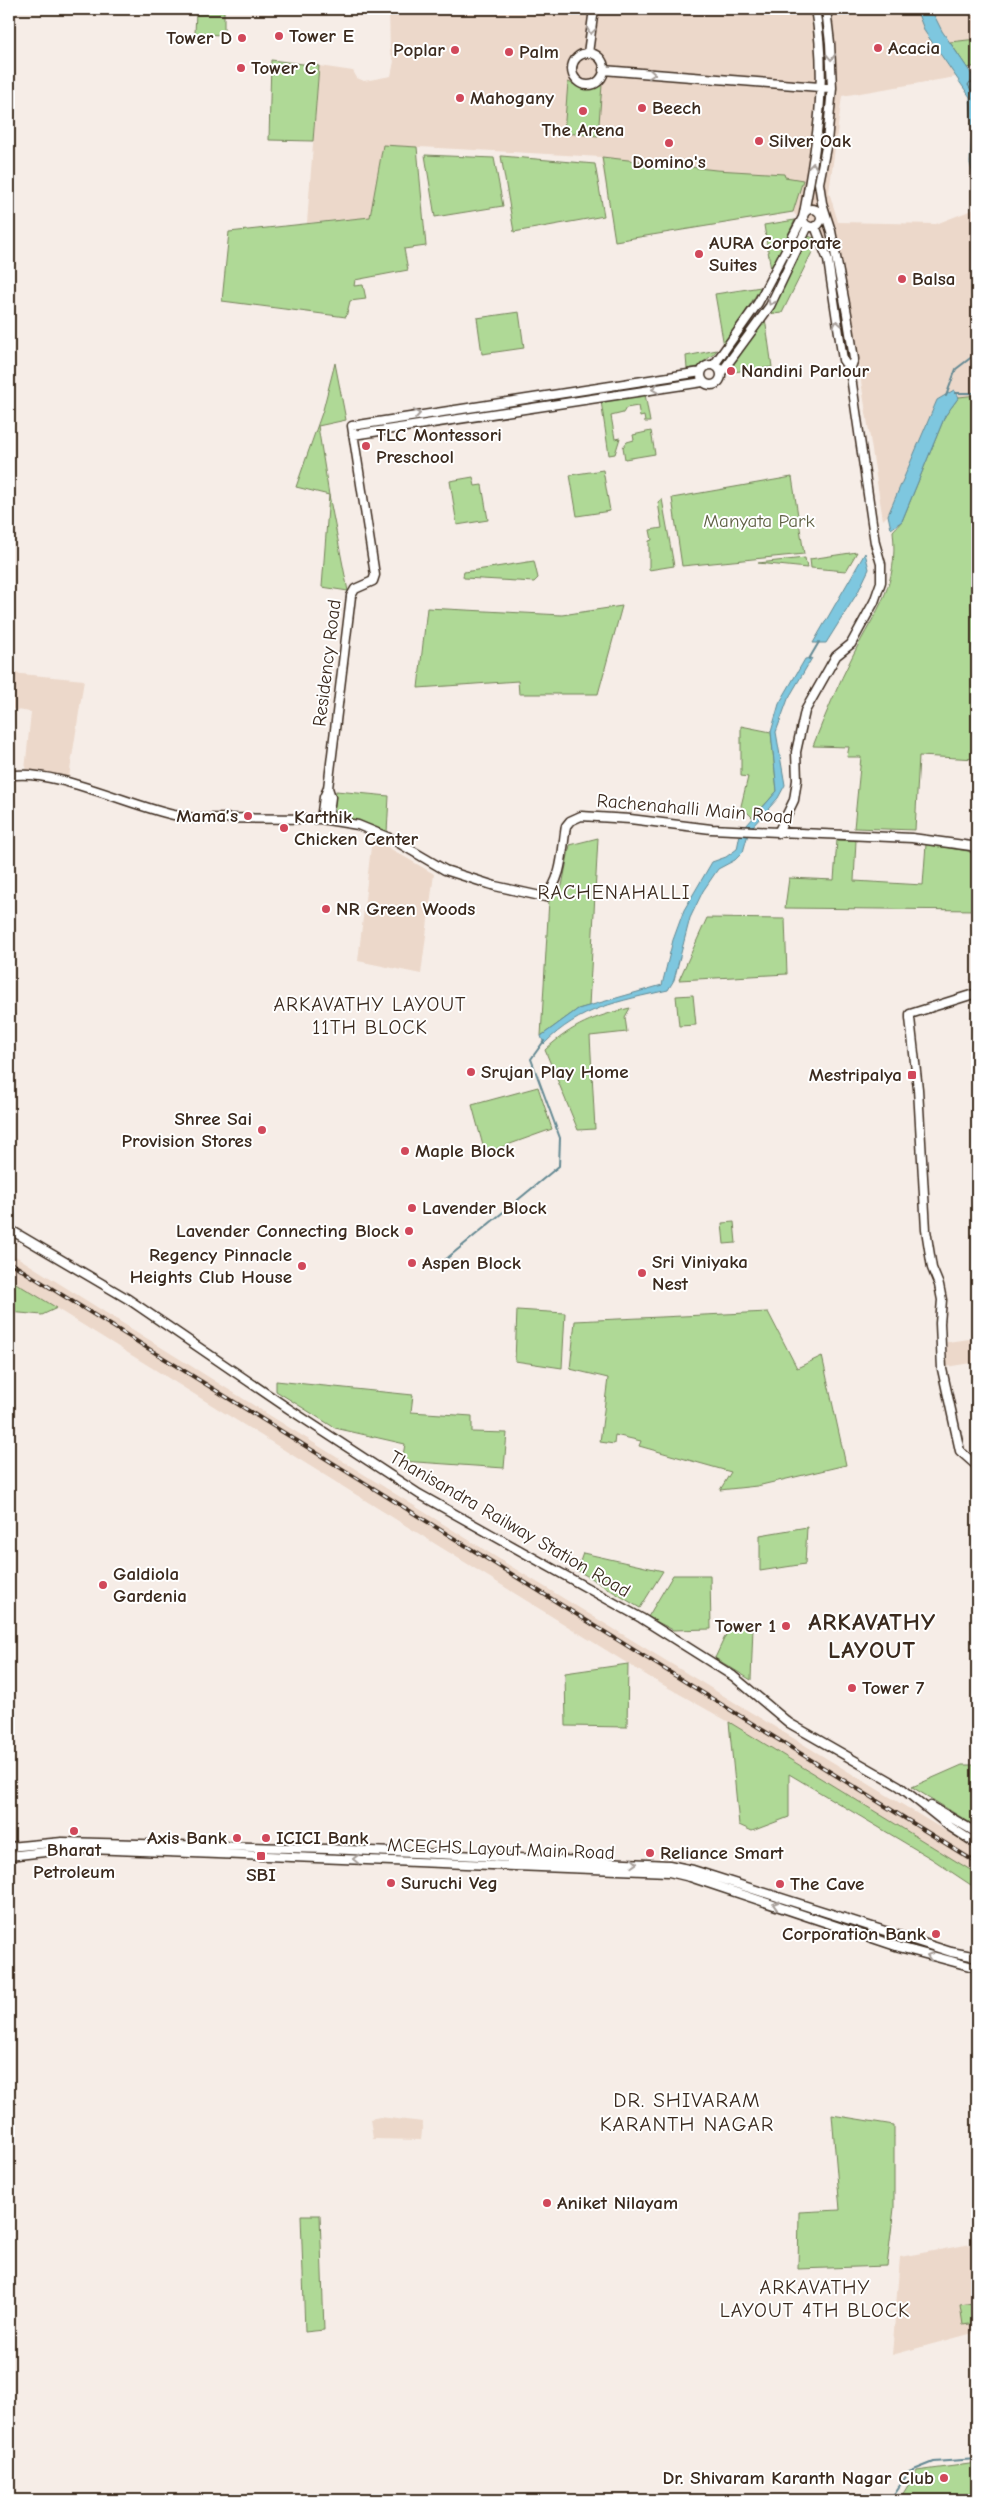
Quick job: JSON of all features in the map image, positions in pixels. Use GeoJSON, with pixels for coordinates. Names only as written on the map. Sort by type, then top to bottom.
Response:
{"type":"FeatureCollection","features":[{"type":"Feature","properties":{"kind":"street"},"geometry":{"type":"LineString","coordinates":[[588,53],[594,9]]}},
{"type":"Feature","properties":{"kind":"street"},"geometry":{"type":"LineString","coordinates":[[703,382],[701,372],[705,366],[714,365],[758,303],[803,216],[812,175],[822,88],[815,9]]}},
{"type":"Feature","properties":{"kind":"street"},"geometry":{"type":"LineString","coordinates":[[353,435],[703,382],[709,385],[715,384],[720,380],[721,373],[770,306],[820,215],[817,210],[819,183],[827,142],[832,88],[826,9]]}},
{"type":"Feature","properties":{"kind":"street"},"geometry":{"type":"LineString","coordinates":[[588,53],[597,56],[603,70],[600,79],[592,84],[577,81],[572,73],[573,62],[578,56],[588,53]]}},
{"type":"Feature","properties":{"kind":"street"},"geometry":{"type":"LineString","coordinates":[[603,70],[832,88]]}},
{"type":"Feature","properties":{"kind":"street"},"geometry":{"type":"LineString","coordinates":[[819,183],[822,203],[831,232],[854,360],[850,370]]}},
{"type":"Feature","properties":{"kind":"street"},"geometry":{"type":"LineString","coordinates":[[803,216],[810,209],[817,210]]}},
{"type":"Feature","properties":{"kind":"street"},"geometry":{"type":"LineString","coordinates":[[803,216],[831,232]]}},
{"type":"Feature","properties":{"kind":"street"},"geometry":{"type":"LineString","coordinates":[[778,833],[794,800],[797,780],[796,752],[804,711],[836,656],[851,644],[874,602],[881,582],[881,564],[877,551],[850,370],[843,360],[828,260],[814,224]]}},
{"type":"Feature","properties":{"kind":"street"},"geometry":{"type":"LineString","coordinates":[[714,365],[721,373]]}},
{"type":"Feature","properties":{"kind":"street","name":"Residency Road"},"geometry":{"type":"LineString","coordinates":[[325,820],[324,797],[328,788],[350,596],[355,589],[373,581],[375,575],[352,426],[482,404],[701,372]]}},
{"type":"Feature","properties":{"kind":"street"},"geometry":{"type":"LineString","coordinates":[[588,389],[590,399]]}},
{"type":"Feature","properties":{"kind":"street"},"geometry":{"type":"LineString","coordinates":[[482,404],[484,415]]}},
{"type":"Feature","properties":{"kind":"street"},"geometry":{"type":"LineString","coordinates":[[436,412],[438,422]]}},
{"type":"Feature","properties":{"kind":"street","name":"Rachenahalli Main Road"},"geometry":{"type":"LineString","coordinates":[[9,776],[18,774],[43,777],[174,815],[193,818],[325,820],[376,831],[445,870],[494,886],[546,897],[554,886],[559,873],[566,826],[574,818],[581,816],[630,819],[668,825],[752,832],[912,838],[971,846],[977,850]]}},
{"type":"Feature","properties":{"kind":"street"},"geometry":{"type":"LineString","coordinates":[[977,993],[910,1014],[918,1089],[926,1230],[932,1268],[939,1285],[942,1300],[940,1324],[942,1369],[949,1408],[962,1455],[977,1466]]}},
{"type":"Feature","properties":{"kind":"street","name":"Thanisandra Railway Station Road"},"geometry":{"type":"LineString","coordinates":[[9,1229],[128,1299],[289,1409],[419,1494],[642,1618],[733,1676],[789,1723],[977,1832]]}},
{"type":"Feature","properties":{"kind":"street","name":"Thanisandra Railway Station Road"},"geometry":{"type":"LineString","coordinates":[[918,1799],[949,1826],[977,1844]]}},
{"type":"Feature","properties":{"kind":"street","name":"MCECHS Layout Main Road"},"geometry":{"type":"LineString","coordinates":[[9,1847],[62,1842],[328,1849],[669,1864],[951,1952],[977,1957]]}},
{"type":"Feature","properties":{"kind":"street","name":"MCECHS Layout Main Road"},"geometry":{"type":"LineString","coordinates":[[9,1856],[63,1850],[89,1850],[670,1872],[899,1947],[977,1968]]}},
{"type":"Feature","properties":{"kind":"shaded area"},"geometry":{"type":"Polygon","coordinates":[[[389,9],[977,9],[977,39],[950,42],[942,31],[925,32],[956,77],[842,96],[829,192],[838,222],[936,224],[977,208],[977,395],[959,397],[954,390],[937,400],[888,515],[883,520],[852,324],[817,240],[793,212],[615,241],[601,157],[383,145],[370,217],[307,223],[319,66],[353,71],[357,78],[364,81],[391,76],[394,61],[390,51],[389,9]]]}},
{"type":"Feature","properties":{"kind":"shaded area"},"geometry":{"type":"Polygon","coordinates":[[[11,673],[84,680],[69,777],[25,770],[31,712],[9,709],[11,673]]]}},
{"type":"Feature","properties":{"kind":"shaded area"},"geometry":{"type":"Polygon","coordinates":[[[372,838],[434,874],[421,974],[358,961],[372,838]]]}},
{"type":"Feature","properties":{"kind":"shaded area"},"geometry":{"type":"Polygon","coordinates":[[[9,1252],[512,1567],[977,1850],[977,1874],[729,1722],[651,1678],[9,1279],[9,1252]]]}},
{"type":"Feature","properties":{"kind":"shaded area"},"geometry":{"type":"Polygon","coordinates":[[[977,1338],[977,1362],[946,1367],[947,1342],[977,1338]]]}},
{"type":"Feature","properties":{"kind":"shaded area"},"geometry":{"type":"Polygon","coordinates":[[[380,2117],[423,2122],[421,2140],[373,2139],[370,2119],[380,2117]]]}},
{"type":"Feature","properties":{"kind":"shaded area"},"geometry":{"type":"Polygon","coordinates":[[[977,2243],[977,2332],[892,2355],[900,2257],[977,2243]]]}},
{"type":"Feature","properties":{"kind":"green space"},"geometry":{"type":"Polygon","coordinates":[[[196,11],[224,11],[224,35],[195,34],[196,11]]]}},
{"type":"Feature","properties":{"kind":"green space"},"geometry":{"type":"Polygon","coordinates":[[[977,39],[977,66],[967,68],[950,42],[977,39]]]}},
{"type":"Feature","properties":{"kind":"green space"},"geometry":{"type":"Polygon","coordinates":[[[271,60],[319,66],[313,141],[269,140],[271,60]]]}},
{"type":"Feature","properties":{"kind":"green space","name":"The Arena"},"geometry":{"type":"Polygon","coordinates":[[[568,82],[585,89],[602,85],[598,136],[564,133],[568,82]]]}},
{"type":"Feature","properties":{"kind":"green space"},"geometry":{"type":"Polygon","coordinates":[[[383,145],[417,147],[426,246],[404,249],[408,270],[355,280],[354,286],[363,285],[366,299],[350,301],[346,317],[222,301],[229,232],[370,217],[383,145]]]}},
{"type":"Feature","properties":{"kind":"green space"},"geometry":{"type":"Polygon","coordinates":[[[425,155],[494,158],[503,206],[435,217],[425,155]]]}},
{"type":"Feature","properties":{"kind":"green space"},"geometry":{"type":"Polygon","coordinates":[[[501,156],[595,164],[604,216],[514,232],[501,156]]]}},
{"type":"Feature","properties":{"kind":"green space"},"geometry":{"type":"Polygon","coordinates":[[[602,157],[716,170],[784,174],[785,177],[803,180],[793,212],[615,241],[602,157]]]}},
{"type":"Feature","properties":{"kind":"green space"},"geometry":{"type":"Polygon","coordinates":[[[795,220],[771,270],[764,225],[795,220]]]}},
{"type":"Feature","properties":{"kind":"green space"},"geometry":{"type":"Polygon","coordinates":[[[805,237],[814,238],[816,244],[782,313],[773,314],[771,312],[805,237]]]}},
{"type":"Feature","properties":{"kind":"green space"},"geometry":{"type":"Polygon","coordinates":[[[761,287],[724,346],[715,294],[761,287]]]}},
{"type":"Feature","properties":{"kind":"green space"},"geometry":{"type":"Polygon","coordinates":[[[519,312],[524,348],[482,354],[477,318],[519,312]]]}},
{"type":"Feature","properties":{"kind":"green space"},"geometry":{"type":"Polygon","coordinates":[[[765,318],[772,367],[725,373],[765,318]]]}},
{"type":"Feature","properties":{"kind":"green space"},"geometry":{"type":"Polygon","coordinates":[[[717,350],[698,367],[687,369],[686,356],[717,350]]]}},
{"type":"Feature","properties":{"kind":"green space"},"geometry":{"type":"Polygon","coordinates":[[[335,363],[346,420],[318,426],[329,495],[296,487],[323,410],[335,363]]]}},
{"type":"Feature","properties":{"kind":"green space"},"geometry":{"type":"Polygon","coordinates":[[[645,394],[650,422],[645,422],[644,416],[640,417],[638,406],[626,408],[623,413],[611,416],[615,439],[620,438],[615,454],[609,455],[601,401],[645,394]]]}},
{"type":"Feature","properties":{"kind":"green space"},"geometry":{"type":"Polygon","coordinates":[[[977,395],[977,759],[919,756],[915,830],[854,828],[861,757],[847,757],[849,747],[813,746],[842,678],[884,597],[893,567],[893,531],[902,521],[945,416],[959,397],[977,395]]]}},
{"type":"Feature","properties":{"kind":"green space"},"geometry":{"type":"Polygon","coordinates":[[[651,431],[655,454],[625,459],[623,447],[627,442],[634,440],[633,435],[651,431]]]}},
{"type":"Feature","properties":{"kind":"green space"},"geometry":{"type":"Polygon","coordinates":[[[603,470],[610,511],[577,516],[570,475],[603,470]]]}},
{"type":"Feature","properties":{"kind":"green space"},"geometry":{"type":"Polygon","coordinates":[[[473,477],[475,486],[482,485],[488,520],[457,525],[450,481],[473,477]]]}},
{"type":"Feature","properties":{"kind":"green space","name":"Manyata Park"},"geometry":{"type":"Polygon","coordinates":[[[792,477],[804,554],[682,566],[672,498],[792,477]]]}},
{"type":"Feature","properties":{"kind":"green space"},"geometry":{"type":"Polygon","coordinates":[[[329,495],[348,591],[322,587],[329,495]]]}},
{"type":"Feature","properties":{"kind":"green space"},"geometry":{"type":"Polygon","coordinates":[[[662,499],[674,566],[649,570],[649,541],[652,540],[650,530],[662,528],[658,502],[662,499]]]}},
{"type":"Feature","properties":{"kind":"green space"},"geometry":{"type":"Polygon","coordinates":[[[857,552],[846,571],[811,568],[810,559],[857,552]]]}},
{"type":"Feature","properties":{"kind":"green space"},"geometry":{"type":"Polygon","coordinates":[[[805,558],[807,568],[758,563],[805,558]]]}},
{"type":"Feature","properties":{"kind":"green space"},"geometry":{"type":"Polygon","coordinates":[[[534,561],[538,578],[534,582],[464,578],[463,576],[464,572],[534,561]]]}},
{"type":"Feature","properties":{"kind":"green space"},"geometry":{"type":"Polygon","coordinates":[[[622,606],[598,694],[519,694],[518,681],[418,688],[427,608],[562,615],[622,606]]]}},
{"type":"Feature","properties":{"kind":"green space"},"geometry":{"type":"Polygon","coordinates":[[[741,726],[771,732],[777,791],[753,818],[741,806],[748,777],[741,776],[741,726]]]}},
{"type":"Feature","properties":{"kind":"green space"},"geometry":{"type":"Polygon","coordinates":[[[336,791],[389,796],[387,833],[333,818],[336,791]]]}},
{"type":"Feature","properties":{"kind":"green space"},"geometry":{"type":"Polygon","coordinates":[[[598,838],[589,1006],[578,1009],[541,1036],[549,900],[562,886],[570,845],[598,838]]]}},
{"type":"Feature","properties":{"kind":"green space"},"geometry":{"type":"Polygon","coordinates":[[[837,840],[856,840],[854,881],[923,885],[926,844],[968,851],[977,857],[977,910],[785,908],[789,878],[834,880],[837,840]]]}},
{"type":"Feature","properties":{"kind":"green space"},"geometry":{"type":"Polygon","coordinates":[[[707,918],[785,919],[787,974],[679,980],[707,918]]]}},
{"type":"Feature","properties":{"kind":"green space"},"geometry":{"type":"Polygon","coordinates":[[[693,995],[696,1025],[679,1026],[676,996],[693,995]]]}},
{"type":"Feature","properties":{"kind":"green space"},"geometry":{"type":"Polygon","coordinates":[[[630,1008],[625,1017],[627,1032],[590,1036],[595,1129],[578,1130],[545,1050],[565,1034],[584,1023],[606,1014],[630,1008]]]}},
{"type":"Feature","properties":{"kind":"green space"},"geometry":{"type":"Polygon","coordinates":[[[538,1087],[552,1129],[485,1153],[472,1105],[538,1087]]]}},
{"type":"Feature","properties":{"kind":"green space"},"geometry":{"type":"Polygon","coordinates":[[[734,1222],[736,1243],[724,1244],[722,1223],[734,1222]]]}},
{"type":"Feature","properties":{"kind":"green space"},"geometry":{"type":"Polygon","coordinates":[[[9,1279],[57,1308],[42,1315],[9,1312],[9,1279]]]}},
{"type":"Feature","properties":{"kind":"green space"},"geometry":{"type":"Polygon","coordinates":[[[517,1310],[565,1313],[562,1368],[515,1361],[517,1310]]]}},
{"type":"Feature","properties":{"kind":"green space"},"geometry":{"type":"Polygon","coordinates":[[[768,1312],[797,1368],[822,1356],[846,1465],[757,1486],[720,1490],[731,1472],[639,1446],[641,1441],[615,1435],[614,1444],[600,1442],[608,1378],[570,1369],[575,1321],[768,1312]]]}},
{"type":"Feature","properties":{"kind":"green space"},"geometry":{"type":"Polygon","coordinates":[[[276,1381],[413,1395],[411,1412],[472,1416],[472,1432],[507,1433],[504,1468],[402,1461],[405,1444],[335,1428],[276,1391],[276,1381]]]}},
{"type":"Feature","properties":{"kind":"green space"},"geometry":{"type":"Polygon","coordinates":[[[807,1527],[805,1564],[760,1571],[760,1535],[807,1527]]]}},
{"type":"Feature","properties":{"kind":"green space"},"geometry":{"type":"Polygon","coordinates":[[[583,1553],[663,1571],[640,1608],[577,1570],[583,1553]]]}},
{"type":"Feature","properties":{"kind":"green space"},"geometry":{"type":"Polygon","coordinates":[[[673,1575],[710,1575],[711,1629],[673,1630],[648,1617],[673,1575]]]}},
{"type":"Feature","properties":{"kind":"green space"},"geometry":{"type":"Polygon","coordinates":[[[753,1627],[751,1680],[715,1658],[729,1628],[753,1627]]]}},
{"type":"Feature","properties":{"kind":"green space"},"geometry":{"type":"Polygon","coordinates":[[[628,1664],[627,1727],[566,1726],[565,1673],[628,1664]]]}},
{"type":"Feature","properties":{"kind":"green space"},"geometry":{"type":"Polygon","coordinates":[[[729,1722],[977,1874],[977,1889],[932,1859],[789,1774],[789,1817],[752,1831],[739,1825],[729,1722]]]}},
{"type":"Feature","properties":{"kind":"green space"},"geometry":{"type":"Polygon","coordinates":[[[962,1765],[977,1765],[977,1827],[912,1787],[962,1765]]]}},
{"type":"Feature","properties":{"kind":"green space"},"geometry":{"type":"Polygon","coordinates":[[[832,2115],[894,2125],[894,2208],[887,2266],[798,2269],[799,2212],[840,2210],[832,2115]]]}},
{"type":"Feature","properties":{"kind":"green space"},"geometry":{"type":"Polygon","coordinates":[[[301,2215],[320,2215],[324,2330],[305,2332],[301,2215]]]}},
{"type":"Feature","properties":{"kind":"green space"},"geometry":{"type":"Polygon","coordinates":[[[973,2303],[976,2323],[963,2325],[960,2305],[973,2303]]]}},
{"type":"Feature","properties":{"kind":"green space","name":"Dr. Shivaram Karanth Nagar Club"},"geometry":{"type":"Polygon","coordinates":[[[977,2463],[977,2500],[899,2500],[917,2471],[977,2463]]]}},
{"type":"Feature","properties":{"kind":"water"},"geometry":{"type":"Polygon","coordinates":[[[916,9],[931,9],[942,31],[977,82],[977,192],[970,163],[972,129],[970,97],[925,32],[916,9]]]}},
{"type":"Feature","properties":{"kind":"water"},"geometry":{"type":"Polygon","coordinates":[[[954,390],[959,397],[945,416],[902,521],[891,529],[888,515],[937,400],[954,390]]]}},
{"type":"Feature","properties":{"kind":"water"},"geometry":{"type":"Polygon","coordinates":[[[865,553],[869,569],[858,592],[826,643],[813,643],[865,553]]]}},
{"type":"Feature","properties":{"kind":"water"},"geometry":{"type":"Polygon","coordinates":[[[812,658],[788,699],[776,732],[785,785],[778,798],[753,826],[746,826],[777,791],[771,732],[779,704],[805,659],[812,658]]]}},
{"type":"Feature","properties":{"kind":"water"},"geometry":{"type":"Polygon","coordinates":[[[740,834],[748,834],[743,852],[735,860],[718,869],[703,891],[690,918],[674,980],[668,990],[616,1002],[586,1014],[557,1032],[544,1044],[541,1036],[578,1009],[662,985],[673,940],[684,910],[712,862],[726,857],[737,849],[740,834]]]}},
{"type":"Feature","properties":{"kind":"waterway"},"geometry":{"type":"LineString","coordinates":[[946,396],[956,369],[977,353]]}},
{"type":"Feature","properties":{"kind":"waterway"},"geometry":{"type":"LineString","coordinates":[[955,393],[977,393]]}},
{"type":"Feature","properties":{"kind":"waterway"},"geometry":{"type":"LineString","coordinates":[[809,659],[819,642]]}},
{"type":"Feature","properties":{"kind":"waterway"},"geometry":{"type":"LineString","coordinates":[[445,1260],[559,1166],[560,1138],[531,1059],[544,1041]]}},
{"type":"Feature","properties":{"kind":"waterway"},"geometry":{"type":"LineString","coordinates":[[890,2500],[909,2472],[934,2462],[977,2459]]}},
{"type":"Feature","properties":{"kind":"railway"},"geometry":{"type":"LineString","coordinates":[[9,1262],[977,1863]]}},
{"type":"Feature","properties":{"kind":"place","name":"Tower E"},"geometry":{"type":"Point","coordinates":[279,36]}},
{"type":"Feature","properties":{"kind":"place","name":"Tower D"},"geometry":{"type":"Point","coordinates":[242,38]}},
{"type":"Feature","properties":{"kind":"place","name":"Acacia"},"geometry":{"type":"Point","coordinates":[878,48]}},
{"type":"Feature","properties":{"kind":"place","name":"Poplar"},"geometry":{"type":"Point","coordinates":[455,50]}},
{"type":"Feature","properties":{"kind":"place","name":"Palm"},"geometry":{"type":"Point","coordinates":[509,52]}},
{"type":"Feature","properties":{"kind":"place","name":"Tower C"},"geometry":{"type":"Point","coordinates":[241,68]}},
{"type":"Feature","properties":{"kind":"place","name":"Mahogany"},"geometry":{"type":"Point","coordinates":[460,98]}},
{"type":"Feature","properties":{"kind":"place","name":"Beech"},"geometry":{"type":"Point","coordinates":[642,108]}},
{"type":"Feature","properties":{"kind":"place","name":"The Arena"},"geometry":{"type":"Point","coordinates":[583,111]}},
{"type":"Feature","properties":{"kind":"place","name":"Silver Oak"},"geometry":{"type":"Point","coordinates":[759,141]}},
{"type":"Feature","properties":{"kind":"place","name":"Domino's"},"geometry":{"type":"Point","coordinates":[669,143]}},
{"type":"Feature","properties":{"kind":"place","name":"AURA Corporate Suites"},"geometry":{"type":"Point","coordinates":[699,254]}},
{"type":"Feature","properties":{"kind":"place","name":"Balsa"},"geometry":{"type":"Point","coordinates":[902,279]}},
{"type":"Feature","properties":{"kind":"place","name":"Nandini Parlour"},"geometry":{"type":"Point","coordinates":[731,371]}},
{"type":"Feature","properties":{"kind":"place","name":"TLC Montessori Preschool"},"geometry":{"type":"Point","coordinates":[366,446]}},
{"type":"Feature","properties":{"kind":"place","name":"Mama’s"},"geometry":{"type":"Point","coordinates":[248,816]}},
{"type":"Feature","properties":{"kind":"place","name":"Karthik Chicken Center"},"geometry":{"type":"Point","coordinates":[284,828]}},
{"type":"Feature","properties":{"kind":"place","name":"NR Green Woods"},"geometry":{"type":"Point","coordinates":[326,909]}},
{"type":"Feature","properties":{"kind":"place","name":"Srujan Play Home"},"geometry":{"type":"Point","coordinates":[471,1072]}},
{"type":"Feature","properties":{"kind":"place","name":"Mestripalya"},"geometry":{"type":"Point","coordinates":[912,1075]}},
{"type":"Feature","properties":{"kind":"place","name":"Shree Sai Provision Stores"},"geometry":{"type":"Point","coordinates":[262,1130]}},
{"type":"Feature","properties":{"kind":"place","name":"Maple Block"},"geometry":{"type":"Point","coordinates":[405,1151]}},
{"type":"Feature","properties":{"kind":"place","name":"Lavender Block"},"geometry":{"type":"Point","coordinates":[412,1208]}},
{"type":"Feature","properties":{"kind":"place","name":"Lavender Connecting Block"},"geometry":{"type":"Point","coordinates":[409,1231]}},
{"type":"Feature","properties":{"kind":"place","name":"Aspen Block"},"geometry":{"type":"Point","coordinates":[412,1263]}},
{"type":"Feature","properties":{"kind":"place","name":"Regency Pinnacle Heights Club House"},"geometry":{"type":"Point","coordinates":[302,1266]}},
{"type":"Feature","properties":{"kind":"place","name":"Sri Viniyaka Nest"},"geometry":{"type":"Point","coordinates":[642,1273]}},
{"type":"Feature","properties":{"kind":"place","name":"Galdiola Gardenia"},"geometry":{"type":"Point","coordinates":[103,1585]}},
{"type":"Feature","properties":{"kind":"place","name":"Tower 1"},"geometry":{"type":"Point","coordinates":[786,1626]}},
{"type":"Feature","properties":{"kind":"place","name":"Tower 7"},"geometry":{"type":"Point","coordinates":[852,1688]}},
{"type":"Feature","properties":{"kind":"place","name":"Bharat Petroleum"},"geometry":{"type":"Point","coordinates":[74,1831]}},
{"type":"Feature","properties":{"kind":"place","name":"Axis Bank"},"geometry":{"type":"Point","coordinates":[237,1838]}},
{"type":"Feature","properties":{"kind":"place","name":"ICICI Bank"},"geometry":{"type":"Point","coordinates":[266,1838]}},
{"type":"Feature","properties":{"kind":"place","name":"Reliance Smart"},"geometry":{"type":"Point","coordinates":[650,1853]}},
{"type":"Feature","properties":{"kind":"place","name":"SBI"},"geometry":{"type":"Point","coordinates":[261,1856]}},
{"type":"Feature","properties":{"kind":"place","name":"Suruchi Veg"},"geometry":{"type":"Point","coordinates":[391,1883]}},
{"type":"Feature","properties":{"kind":"place","name":"The Cave"},"geometry":{"type":"Point","coordinates":[780,1884]}},
{"type":"Feature","properties":{"kind":"place","name":"Corporation Bank"},"geometry":{"type":"Point","coordinates":[936,1934]}},
{"type":"Feature","properties":{"kind":"place","name":"Aniket Nilayam"},"geometry":{"type":"Point","coordinates":[547,2203]}},
{"type":"Feature","properties":{"kind":"place","name":"Dr. Shivaram Karanth Nagar Club"},"geometry":{"type":"Point","coordinates":[944,2478]}},
{"type":"Feature","properties":{"kind":"district","name":"RACHENAHALLI"},"geometry":{"type":"Point","coordinates":[614,892]}},
{"type":"Feature","properties":{"kind":"district","name":"ARKAVATHY LAYOUT 11TH BLOCK"},"geometry":{"type":"Point","coordinates":[370,1016]}},
{"type":"Feature","properties":{"kind":"district","name":"ARKAVATHY LAYOUT"},"geometry":{"type":"Point","coordinates":[872,1636]}},
{"type":"Feature","properties":{"kind":"district","name":"DR. SHIVARAM KARANTH NAGAR"},"geometry":{"type":"Point","coordinates":[687,2112]}},
{"type":"Feature","properties":{"kind":"district","name":"ARKAVATHY LAYOUT 4TH BLOCK"},"geometry":{"type":"Point","coordinates":[815,2298]}}]}
